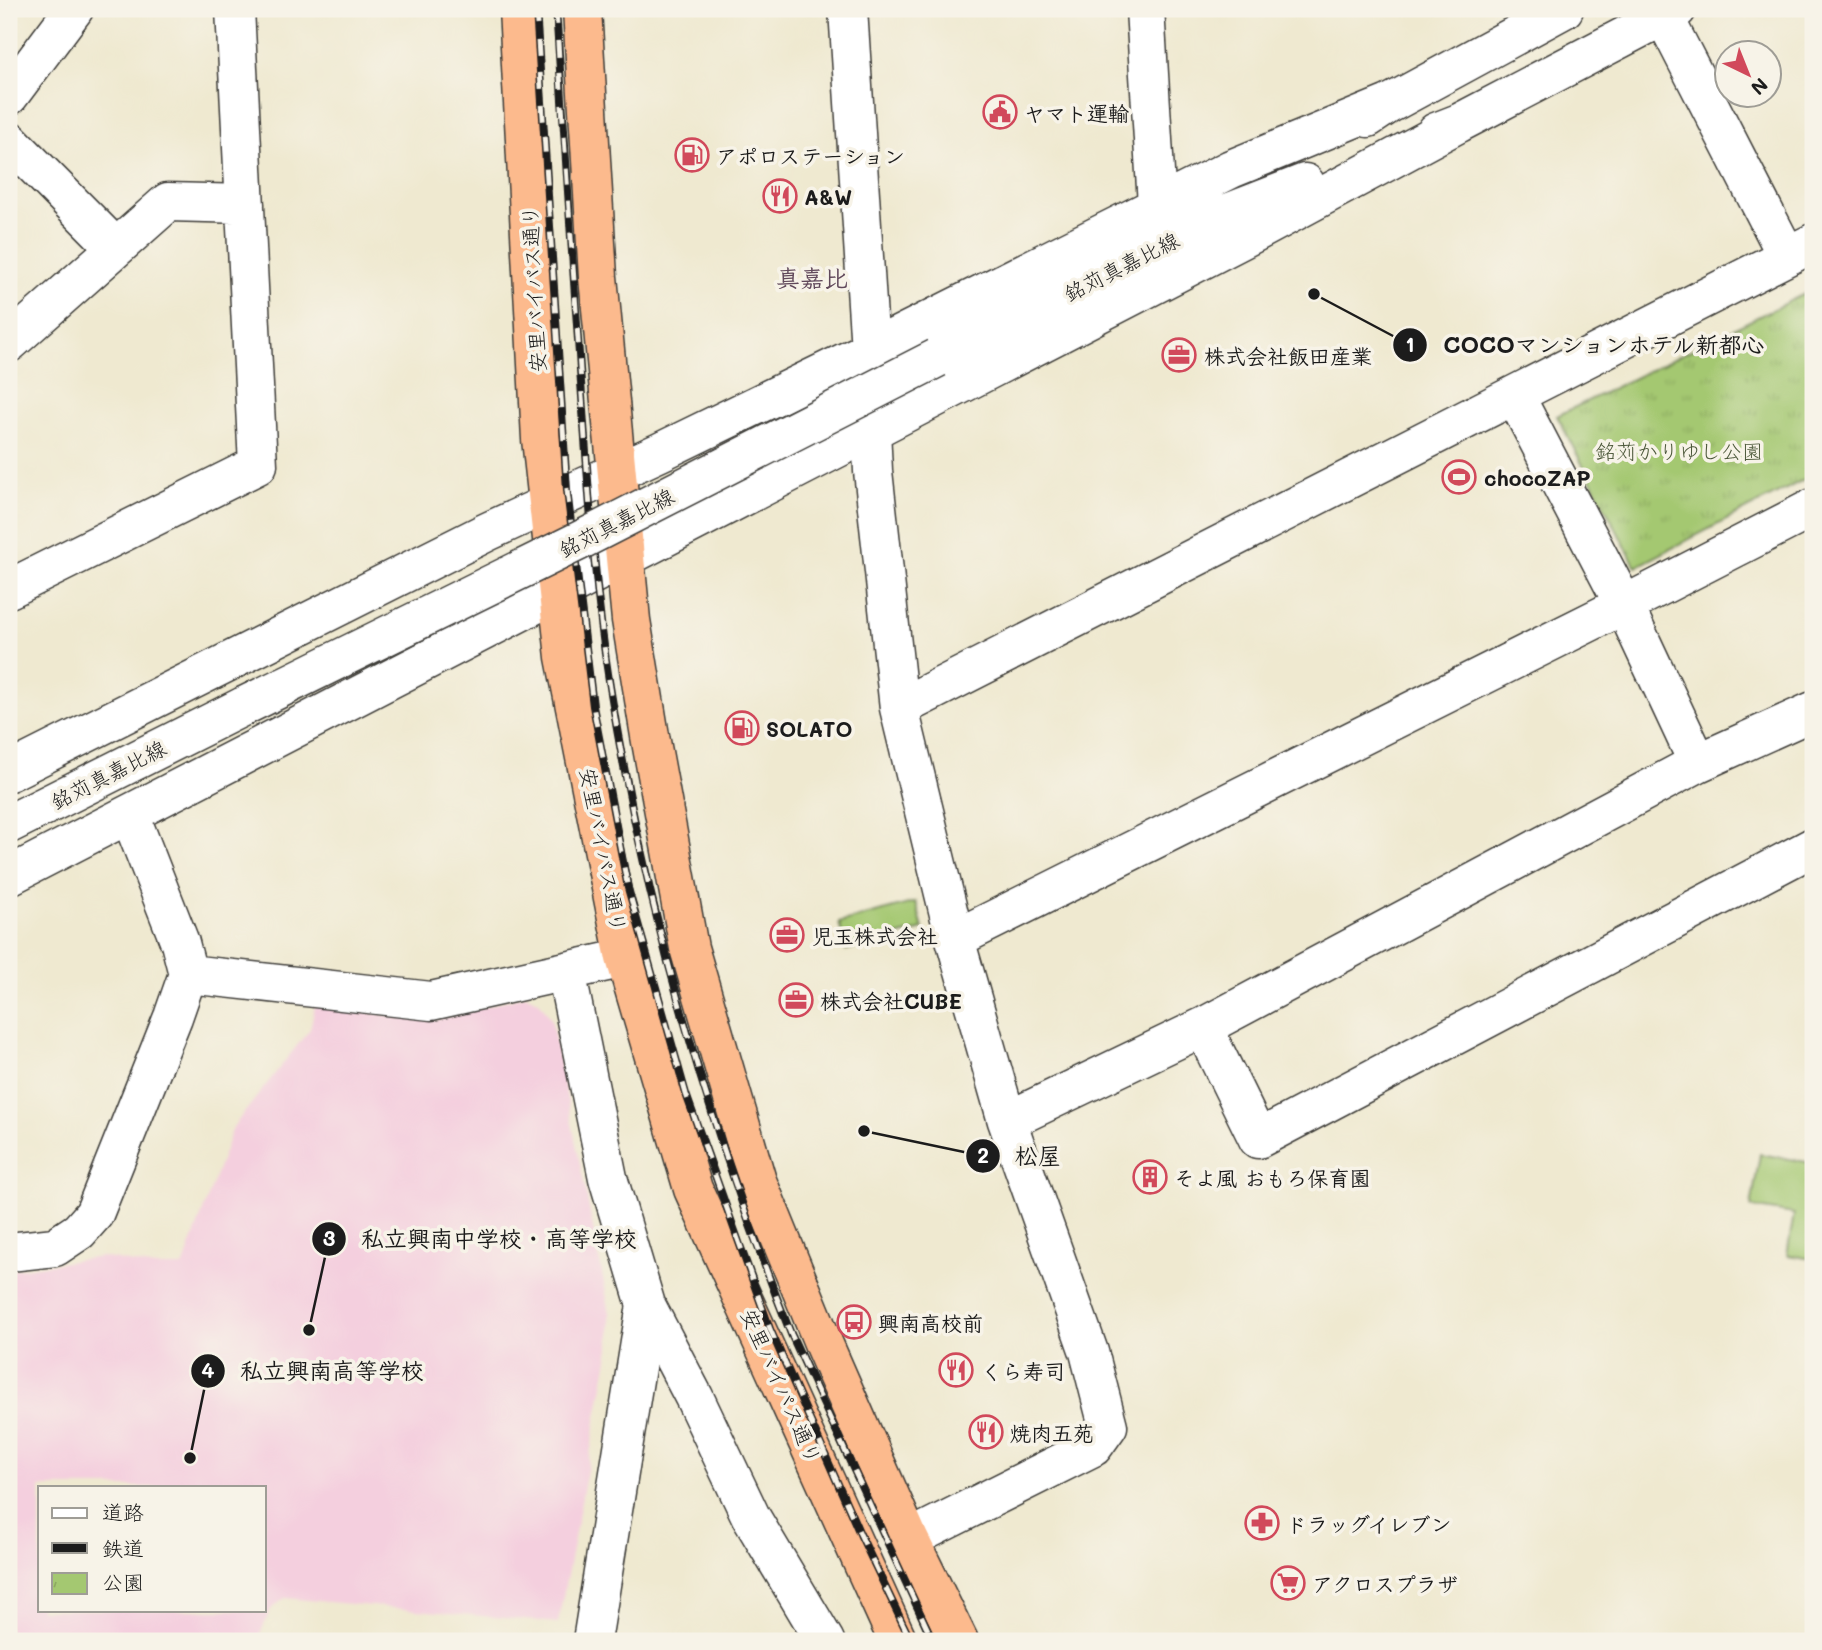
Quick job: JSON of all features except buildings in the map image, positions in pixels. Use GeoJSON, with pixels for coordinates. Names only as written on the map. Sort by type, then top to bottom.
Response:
{"type":"FeatureCollection","features":[{"type":"Feature","properties":{"kind":"highway","name":"安里バイパス通り"},"geometry":{"type":"LineString","coordinates":[[518,9],[541,428],[558,593],[569,680],[625,958],[692,1189],[898,1641]]}},
{"type":"Feature","properties":{"kind":"highway"},"geometry":{"type":"LineString","coordinates":[[583,9],[597,276],[625,559],[650,736],[692,961],[757,1181],[824,1345],[909,1539],[959,1641]]}},
{"type":"Feature","properties":{"kind":"street"},"geometry":{"type":"LineString","coordinates":[[9,96],[74,9]]}},
{"type":"Feature","properties":{"kind":"street"},"geometry":{"type":"LineString","coordinates":[[9,589],[258,465],[235,9]]}},
{"type":"Feature","properties":{"kind":"street"},"geometry":{"type":"LineString","coordinates":[[848,9],[870,350]]}},
{"type":"Feature","properties":{"kind":"street"},"geometry":{"type":"LineString","coordinates":[[1145,9],[1157,205]]}},
{"type":"Feature","properties":{"kind":"street","name":"銘苅真嘉比線"},"geometry":{"type":"LineString","coordinates":[[1220,216],[1389,104],[1564,9]]}},
{"type":"Feature","properties":{"kind":"street"},"geometry":{"type":"LineString","coordinates":[[898,708],[1800,250],[1667,11]]}},
{"type":"Feature","properties":{"kind":"street","name":"銘苅真嘉比線"},"geometry":{"type":"LineString","coordinates":[[9,824],[581,540],[1220,216],[1459,123],[1667,11]]}},
{"type":"Feature","properties":{"kind":"street"},"geometry":{"type":"LineString","coordinates":[[9,772],[475,538],[870,350],[1231,169],[1389,104]]}},
{"type":"Feature","properties":{"kind":"street"},"geometry":{"type":"LineString","coordinates":[[9,876],[1256,232],[1459,123]]}},
{"type":"Feature","properties":{"kind":"street"},"geometry":{"type":"LineString","coordinates":[[9,140],[116,248]]}},
{"type":"Feature","properties":{"kind":"street"},"geometry":{"type":"LineString","coordinates":[[9,343],[167,202],[245,204]]}},
{"type":"Feature","properties":{"kind":"street"},"geometry":{"type":"LineString","coordinates":[[1515,396],[1624,605],[1698,763]]}},
{"type":"Feature","properties":{"kind":"street"},"geometry":{"type":"LineString","coordinates":[[871,430],[898,708],[955,939],[1007,1121],[1089,1352],[1108,1426],[1093,1447],[909,1539]]}},
{"type":"Feature","properties":{"kind":"street"},"geometry":{"type":"LineString","coordinates":[[955,939],[1813,508]]}},
{"type":"Feature","properties":{"kind":"street"},"geometry":{"type":"LineString","coordinates":[[1007,1121],[1203,1027],[1698,763],[1813,711]]}},
{"type":"Feature","properties":{"kind":"street"},"geometry":{"type":"LineString","coordinates":[[9,1252],[55,1247],[79,1231],[94,1214],[188,974],[180,943],[130,815]]}},
{"type":"Feature","properties":{"kind":"street"},"geometry":{"type":"LineString","coordinates":[[1203,1027],[1258,1139],[1813,847]]}},
{"type":"Feature","properties":{"kind":"street"},"geometry":{"type":"LineString","coordinates":[[188,974],[431,1001],[625,958]]}},
{"type":"Feature","properties":{"kind":"street"},"geometry":{"type":"LineString","coordinates":[[566,971],[608,1178],[646,1305],[694,1397],[751,1517],[825,1641]]}},
{"type":"Feature","properties":{"kind":"street"},"geometry":{"type":"LineString","coordinates":[[592,1641],[646,1305]]}},
{"type":"Feature","properties":{"kind":"shaded area"},"geometry":{"type":"Polygon","coordinates":[[[526,995],[539,1001],[551,1019],[610,1313],[610,1348],[558,1623],[285,1598],[271,1609],[257,1641],[9,1641],[9,1270],[101,1257],[155,1267],[183,1267],[233,1127],[310,1029],[315,1006],[437,1020],[526,995]]]}},
{"type":"Feature","properties":{"kind":"green space","name":"銘苅かりゆし公園"},"geometry":{"type":"Polygon","coordinates":[[[1804,294],[1813,312],[1813,475],[1636,567],[1557,416],[1804,294]]]}},
{"type":"Feature","properties":{"kind":"green space"},"geometry":{"type":"Polygon","coordinates":[[[916,902],[923,929],[846,950],[839,923],[916,902]]]}},
{"type":"Feature","properties":{"kind":"green space"},"geometry":{"type":"Polygon","coordinates":[[[1760,1154],[1813,1163],[1813,1259],[1787,1255],[1794,1214],[1751,1207],[1760,1154]]]}},
{"type":"Feature","properties":{"kind":"railway"},"geometry":{"type":"LineString","coordinates":[[536,9],[567,490],[593,706],[628,888],[686,1094],[770,1329],[860,1534],[911,1641]]}},
{"type":"Feature","properties":{"kind":"railway"},"geometry":{"type":"LineString","coordinates":[[556,9],[595,568],[610,687],[641,852],[682,1015],[706,1096],[761,1255],[791,1334],[933,1641]]}},
{"type":"Feature","properties":{"kind":"place","name":"ヤマト運輸"},"geometry":{"type":"Point","coordinates":[1000,112]}},
{"type":"Feature","properties":{"kind":"place","name":"アポロステーション"},"geometry":{"type":"Point","coordinates":[692,155]}},
{"type":"Feature","properties":{"kind":"place","name":"A&W"},"geometry":{"type":"Point","coordinates":[780,196]}},
{"type":"Feature","properties":{"kind":"place","name":"COCOマンションホテル新都心"},"geometry":{"type":"Point","coordinates":[1314,294]}},
{"type":"Feature","properties":{"kind":"place","name":"株式会社飯田産業"},"geometry":{"type":"Point","coordinates":[1179,355]}},
{"type":"Feature","properties":{"kind":"place","name":"chocoZAP"},"geometry":{"type":"Point","coordinates":[1459,477]}},
{"type":"Feature","properties":{"kind":"place","name":"SOLATO"},"geometry":{"type":"Point","coordinates":[742,728]}},
{"type":"Feature","properties":{"kind":"place","name":"児玉株式会社"},"geometry":{"type":"Point","coordinates":[787,935]}},
{"type":"Feature","properties":{"kind":"place","name":"株式会社CUBE"},"geometry":{"type":"Point","coordinates":[796,1000]}},
{"type":"Feature","properties":{"kind":"place","name":"松屋"},"geometry":{"type":"Point","coordinates":[864,1131]}},
{"type":"Feature","properties":{"kind":"place","name":"そよ風 おもろ保育園"},"geometry":{"type":"Point","coordinates":[1150,1177]}},
{"type":"Feature","properties":{"kind":"place","name":"興南高校前"},"geometry":{"type":"Point","coordinates":[854,1322]}},
{"type":"Feature","properties":{"kind":"place","name":"私立興南中学校・高等学校"},"geometry":{"type":"Point","coordinates":[309,1330]}},
{"type":"Feature","properties":{"kind":"place","name":"くら寿司"},"geometry":{"type":"Point","coordinates":[956,1370]}},
{"type":"Feature","properties":{"kind":"place","name":"焼肉五苑"},"geometry":{"type":"Point","coordinates":[986,1432]}},
{"type":"Feature","properties":{"kind":"place","name":"私立興南高等学校"},"geometry":{"type":"Point","coordinates":[190,1458]}},
{"type":"Feature","properties":{"kind":"place","name":"ドラッグイレブン"},"geometry":{"type":"Point","coordinates":[1262,1523]}},
{"type":"Feature","properties":{"kind":"place","name":"アクロスプラザ"},"geometry":{"type":"Point","coordinates":[1288,1583]}},
{"type":"Feature","properties":{"kind":"district","name":"真嘉比"},"geometry":{"type":"Point","coordinates":[812,277]}}]}
